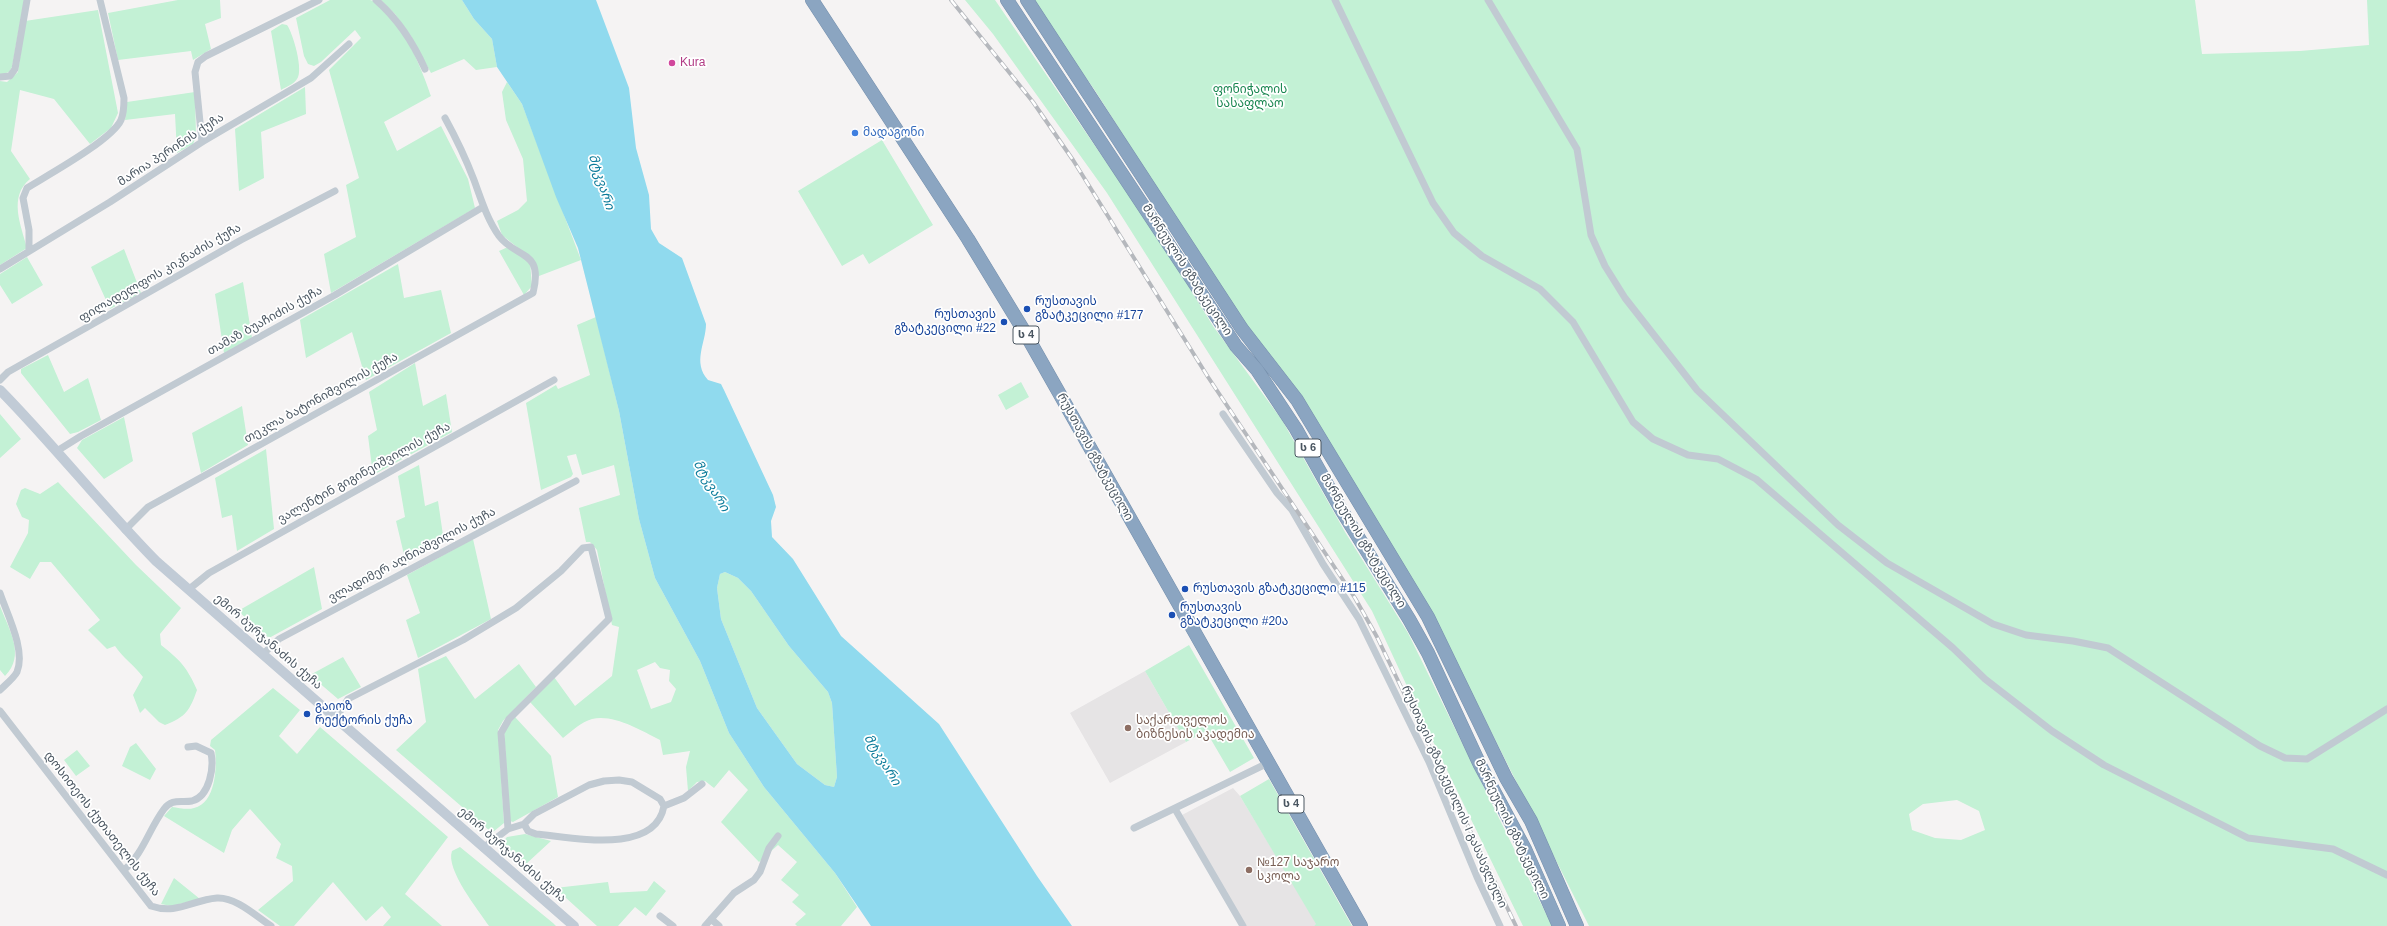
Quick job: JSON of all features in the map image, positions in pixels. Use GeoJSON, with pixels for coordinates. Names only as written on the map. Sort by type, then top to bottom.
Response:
{"type":"FeatureCollection","features":[{"type":"Feature","properties":{"kind":"highway","name":"რუსთავის გზატკეცილი"},"geometry":{"type":"LineString","coordinates":[[812,0],[968,239],[1021,326],[1361,926]]}},
{"type":"Feature","properties":{"kind":"highway","name":"მარნეულის გზატკეცილი"},"geometry":{"type":"LineString","coordinates":[[1007,0],[1236,346],[1257,370],[1292,422],[1342,511],[1409,619],[1431,660],[1480,765],[1525,849],[1559,926]]}},
{"type":"Feature","properties":{"kind":"highway","name":"მარნეულის გზატკეცილი"},"geometry":{"type":"LineString","coordinates":[[1030,4],[1046,25],[1242,329],[1296,400],[1424,610],[1506,778],[1531,821],[1577,926]]}},
{"type":"Feature","properties":{"kind":"highway"},"geometry":{"type":"LineString","coordinates":[[1019,18],[1030,4]]}},
{"type":"Feature","properties":{"kind":"highway"},"geometry":{"type":"LineString","coordinates":[[1032,37],[1046,25]]}},
{"type":"Feature","properties":{"kind":"street"},"geometry":{"type":"LineString","coordinates":[[0,77],[10,76],[15,69],[27,0]]}},
{"type":"Feature","properties":{"kind":"street"},"geometry":{"type":"LineString","coordinates":[[29,251],[29,230],[23,198],[27,188],[106,138],[121,121],[124,98],[100,0]]}},
{"type":"Feature","properties":{"kind":"street"},"geometry":{"type":"LineString","coordinates":[[202,142],[195,72],[198,62],[206,56],[319,0]]}},
{"type":"Feature","properties":{"kind":"street"},"geometry":{"type":"LineString","coordinates":[[376,0],[393,16],[414,47],[425,69]]}},
{"type":"Feature","properties":{"kind":"street"},"geometry":{"type":"LineString","coordinates":[[1335,0],[1433,203],[1454,233],[1482,256],[1540,289],[1573,322],[1633,422],[1653,440],[1688,455],[1718,459],[1756,479],[1953,648],[1985,679],[2052,731],[2104,765],[2248,838],[2333,849],[2387,875]]}},
{"type":"Feature","properties":{"kind":"street"},"geometry":{"type":"LineString","coordinates":[[1488,0],[1577,149],[1592,235],[1605,266],[1625,298],[1698,390],[1838,525],[1887,563],[1994,624],[2026,635],[2073,641],[2108,648],[2260,746],[2286,758],[2307,759],[2387,709]]}},
{"type":"Feature","properties":{"kind":"street","name":"მარია პერინის ქუჩა"},"geometry":{"type":"LineString","coordinates":[[0,269],[110,202],[202,142],[310,78],[349,44]]}},
{"type":"Feature","properties":{"kind":"street"},"geometry":{"type":"LineString","coordinates":[[445,118],[459,144],[483,207]]}},
{"type":"Feature","properties":{"kind":"street","name":"ფილადელფოს კიკნაძის ქუჩა"},"geometry":{"type":"LineString","coordinates":[[0,380],[8,372],[241,240],[335,191]]}},
{"type":"Feature","properties":{"kind":"street","name":"თეკლა ბატონიშვილის ქუჩა"},"geometry":{"type":"LineString","coordinates":[[125,530],[148,507],[533,293],[536,277],[531,260],[500,237],[483,207]]}},
{"type":"Feature","properties":{"kind":"street","name":"თამაზ ბუაჩიძის ქუჩა"},"geometry":{"type":"LineString","coordinates":[[57,451],[81,436],[328,299],[483,207]]}},
{"type":"Feature","properties":{"kind":"street","name":"ვალენტინ გიგინეიშვილის ქუჩა"},"geometry":{"type":"LineString","coordinates":[[188,590],[209,573],[554,380]]}},
{"type":"Feature","properties":{"kind":"street","name":"ემირ ბურჯანაძის ქუჩა"},"geometry":{"type":"LineString","coordinates":[[0,390],[57,451],[125,530],[188,590],[574,926]]}},
{"type":"Feature","properties":{"kind":"street","name":"რუსთავის გზატკეცილის I გასასვლელი"},"geometry":{"type":"LineString","coordinates":[[1223,414],[1277,493],[1292,510],[1323,564],[1359,619],[1429,762],[1477,877],[1500,926]]}},
{"type":"Feature","properties":{"kind":"street","name":"ვლადიმერ აღნიაშვილის ქუჩა"},"geometry":{"type":"LineString","coordinates":[[263,654],[279,639],[576,481]]}},
{"type":"Feature","properties":{"kind":"street"},"geometry":{"type":"LineString","coordinates":[[336,718],[348,699],[463,640],[516,608],[562,571],[587,546],[591,547],[594,554],[609,620],[509,720],[501,733],[508,830]]}},
{"type":"Feature","properties":{"kind":"street"},"geometry":{"type":"LineString","coordinates":[[0,593],[15,633],[20,659],[17,673],[0,690]]}},
{"type":"Feature","properties":{"kind":"street","name":"დოსითეოს ქუთათელის ქუჩა"},"geometry":{"type":"LineString","coordinates":[[0,711],[151,906],[164,911],[217,898],[238,904],[271,926]]}},
{"type":"Feature","properties":{"kind":"street"},"geometry":{"type":"LineString","coordinates":[[124,870],[132,863],[164,808],[175,801],[196,799],[201,794],[210,779],[213,762],[211,753],[196,746],[188,747]]}},
{"type":"Feature","properties":{"kind":"street"},"geometry":{"type":"LineString","coordinates":[[1134,828],[1176,809],[1268,763]]}},
{"type":"Feature","properties":{"kind":"street"},"geometry":{"type":"LineString","coordinates":[[483,848],[508,830],[524,824],[534,814],[589,785],[604,780],[632,782],[660,799],[664,806]]}},
{"type":"Feature","properties":{"kind":"street"},"geometry":{"type":"LineString","coordinates":[[524,824],[528,831],[536,834],[618,840],[633,838],[647,831],[658,820],[664,806],[684,798],[702,784]]}},
{"type":"Feature","properties":{"kind":"street"},"geometry":{"type":"LineString","coordinates":[[1176,809],[1243,926]]}},
{"type":"Feature","properties":{"kind":"street"},"geometry":{"type":"LineString","coordinates":[[705,926],[734,893],[754,880],[760,872],[769,848],[778,836]]}},
{"type":"Feature","properties":{"kind":"street"},"geometry":{"type":"LineString","coordinates":[[660,916],[673,926]]}},
{"type":"Feature","properties":{"kind":"street"},"geometry":{"type":"LineString","coordinates":[[711,919],[719,926]]}},
{"type":"Feature","properties":{"kind":"shaded area","name":"საქართველოს ბიზნესის აკადემია"},"geometry":{"type":"Polygon","coordinates":[[[1145,671],[1186,742],[1110,783],[1070,713],[1145,671]]]}},
{"type":"Feature","properties":{"kind":"shaded area","name":"№127 საჯარო სკოლა"},"geometry":{"type":"Polygon","coordinates":[[[1233,788],[1240,796],[1317,924],[1314,926],[1246,926],[1182,815],[1233,788]]]}},
{"type":"Feature","properties":{"kind":"green space"},"geometry":{"type":"Polygon","coordinates":[[[0,0],[24,0],[12,67],[9,72],[0,75],[0,0]]]}},
{"type":"Feature","properties":{"kind":"green space"},"geometry":{"type":"Polygon","coordinates":[[[178,0],[220,0],[221,18],[205,24],[211,49],[193,60],[191,51],[118,60],[108,13],[178,0]]]}},
{"type":"Feature","properties":{"kind":"green space"},"geometry":{"type":"Polygon","coordinates":[[[330,0],[370,0],[380,5],[399,27],[416,57],[431,96],[384,122],[397,151],[441,126],[468,179],[475,208],[331,293],[324,254],[356,237],[346,185],[359,178],[329,70],[361,38],[355,30],[321,62],[314,66],[308,64],[304,56],[296,18],[330,0]]]}},
{"type":"Feature","properties":{"kind":"green space"},"geometry":{"type":"Polygon","coordinates":[[[381,0],[462,0],[474,19],[492,39],[497,67],[476,70],[464,59],[431,73],[411,36],[395,14],[381,0]]]}},
{"type":"Feature","properties":{"kind":"green space"},"geometry":{"type":"Polygon","coordinates":[[[965,0],[995,0],[1163,245],[1213,326],[1282,420],[1345,532],[1408,633],[1552,926],[1523,926],[1426,727],[1372,611],[1107,193],[993,34],[965,0]]]}},
{"type":"Feature","properties":{"kind":"green space","name":"ფონიჭალის სასაფლაო"},"geometry":{"type":"Polygon","coordinates":[[[1030,0],[2195,0],[2202,54],[2300,51],[2369,45],[2367,0],[2387,0],[2387,926],[1589,926],[1449,648],[1094,89],[1030,0]],[[1957,800],[1923,804],[1909,814],[1912,830],[1935,838],[1961,840],[1985,830],[1979,811],[1957,800]]]}},
{"type":"Feature","properties":{"kind":"green space"},"geometry":{"type":"Polygon","coordinates":[[[98,10],[118,113],[111,128],[90,144],[54,99],[20,90],[11,151],[30,179],[23,186],[19,194],[18,203],[18,212],[27,248],[0,265],[0,81],[7,82],[18,72],[25,21],[98,10]]]}},
{"type":"Feature","properties":{"kind":"green space"},"geometry":{"type":"Polygon","coordinates":[[[282,24],[287,25],[292,36],[297,52],[299,75],[296,81],[281,90],[271,31],[282,24]]]}},
{"type":"Feature","properties":{"kind":"green space"},"geometry":{"type":"Polygon","coordinates":[[[507,82],[522,104],[581,260],[539,276],[533,260],[502,235],[497,221],[518,210],[527,201],[523,159],[506,120],[502,92],[507,82]]]}},
{"type":"Feature","properties":{"kind":"green space"},"geometry":{"type":"Polygon","coordinates":[[[305,87],[306,114],[261,132],[264,178],[239,191],[235,129],[305,87]]]}},
{"type":"Feature","properties":{"kind":"green space"},"geometry":{"type":"Polygon","coordinates":[[[195,92],[196,137],[193,144],[177,153],[175,114],[125,120],[127,102],[195,92]]]}},
{"type":"Feature","properties":{"kind":"green space"},"geometry":{"type":"Polygon","coordinates":[[[882,140],[933,225],[869,264],[863,254],[842,266],[798,191],[882,140]]]}},
{"type":"Feature","properties":{"kind":"green space"},"geometry":{"type":"Polygon","coordinates":[[[508,247],[530,262],[532,286],[524,295],[499,251],[508,247]]]}},
{"type":"Feature","properties":{"kind":"green space"},"geometry":{"type":"Polygon","coordinates":[[[124,249],[141,293],[110,309],[91,267],[124,249]]]}},
{"type":"Feature","properties":{"kind":"green space"},"geometry":{"type":"Polygon","coordinates":[[[27,257],[43,285],[12,304],[0,285],[0,274],[27,257]]]}},
{"type":"Feature","properties":{"kind":"green space"},"geometry":{"type":"Polygon","coordinates":[[[398,264],[404,298],[441,290],[451,333],[366,380],[352,332],[306,358],[300,320],[398,264]]]}},
{"type":"Feature","properties":{"kind":"green space"},"geometry":{"type":"Polygon","coordinates":[[[243,282],[252,338],[224,353],[215,294],[243,282]]]}},
{"type":"Feature","properties":{"kind":"green space"},"geometry":{"type":"Polygon","coordinates":[[[596,317],[619,411],[639,519],[655,578],[700,661],[729,733],[764,787],[835,873],[857,907],[841,926],[797,926],[795,924],[806,914],[792,902],[799,895],[781,880],[797,862],[778,845],[759,862],[721,822],[748,790],[729,770],[714,788],[705,781],[697,782],[688,791],[686,767],[690,751],[663,755],[660,740],[627,724],[600,718],[584,722],[563,738],[530,702],[554,677],[575,706],[612,676],[619,627],[612,625],[597,550],[590,542],[586,542],[579,508],[620,495],[614,465],[582,475],[576,454],[567,456],[573,474],[571,477],[541,490],[526,403],[556,385],[558,389],[590,375],[577,325],[596,317]],[[655,662],[637,670],[651,709],[671,702],[676,689],[669,681],[670,670],[660,668],[655,662]]]}},
{"type":"Feature","properties":{"kind":"green space"},"geometry":{"type":"Polygon","coordinates":[[[48,355],[64,392],[88,378],[101,420],[78,432],[70,434],[21,373],[21,369],[48,355]]]}},
{"type":"Feature","properties":{"kind":"green space"},"geometry":{"type":"Polygon","coordinates":[[[415,363],[423,406],[446,394],[452,432],[373,475],[368,436],[377,430],[369,392],[415,363]]]}},
{"type":"Feature","properties":{"kind":"green space"},"geometry":{"type":"Polygon","coordinates":[[[1021,382],[1029,397],[1006,410],[998,395],[1021,382]]]}},
{"type":"Feature","properties":{"kind":"green space"},"geometry":{"type":"Polygon","coordinates":[[[242,406],[248,445],[201,473],[192,433],[242,406]]]}},
{"type":"Feature","properties":{"kind":"green space"},"geometry":{"type":"Polygon","coordinates":[[[0,414],[21,439],[0,458],[0,414]]]}},
{"type":"Feature","properties":{"kind":"green space"},"geometry":{"type":"Polygon","coordinates":[[[124,417],[133,461],[104,479],[77,448],[82,440],[124,417]]]}},
{"type":"Feature","properties":{"kind":"green space"},"geometry":{"type":"Polygon","coordinates":[[[266,449],[274,529],[237,551],[232,515],[222,518],[215,478],[266,449]]]}},
{"type":"Feature","properties":{"kind":"green space"},"geometry":{"type":"Polygon","coordinates":[[[419,465],[425,506],[438,501],[444,542],[406,563],[396,521],[405,517],[398,476],[419,465]]]}},
{"type":"Feature","properties":{"kind":"green space"},"geometry":{"type":"Polygon","coordinates":[[[58,482],[136,565],[181,608],[160,634],[161,645],[182,664],[190,675],[197,690],[192,703],[183,716],[172,722],[165,725],[159,722],[145,708],[140,713],[133,695],[143,677],[115,646],[107,649],[88,630],[100,620],[51,562],[40,562],[30,579],[10,567],[28,533],[29,520],[22,517],[16,504],[21,490],[25,488],[40,494],[58,482]]]}},
{"type":"Feature","properties":{"kind":"green space"},"geometry":{"type":"Polygon","coordinates":[[[473,539],[491,619],[418,658],[406,620],[420,613],[407,575],[473,539]]]}},
{"type":"Feature","properties":{"kind":"green space"},"geometry":{"type":"Polygon","coordinates":[[[314,567],[322,609],[269,638],[238,611],[314,567]]]}},
{"type":"Feature","properties":{"kind":"green space"},"geometry":{"type":"Polygon","coordinates":[[[725,572],[738,578],[751,591],[789,646],[828,692],[832,703],[837,777],[834,787],[825,785],[797,764],[757,708],[721,619],[717,588],[720,574],[725,572]]]}},
{"type":"Feature","properties":{"kind":"green space"},"geometry":{"type":"Polygon","coordinates":[[[0,606],[14,642],[15,651],[11,668],[5,676],[0,670],[0,606]]]}},
{"type":"Feature","properties":{"kind":"green space"},"geometry":{"type":"Polygon","coordinates":[[[1189,645],[1254,758],[1230,772],[1206,731],[1186,742],[1145,671],[1189,645]]]}},
{"type":"Feature","properties":{"kind":"green space"},"geometry":{"type":"Polygon","coordinates":[[[446,656],[475,699],[519,664],[536,687],[503,721],[498,730],[504,823],[493,832],[396,750],[426,722],[418,669],[446,656]]]}},
{"type":"Feature","properties":{"kind":"green space"},"geometry":{"type":"Polygon","coordinates":[[[343,657],[361,687],[338,699],[310,675],[343,657]]]}},
{"type":"Feature","properties":{"kind":"green space"},"geometry":{"type":"Polygon","coordinates":[[[273,688],[300,710],[279,736],[297,754],[320,727],[448,837],[405,894],[442,926],[383,926],[391,917],[382,906],[366,921],[333,882],[294,926],[280,926],[258,910],[293,881],[292,866],[276,858],[281,844],[250,809],[232,830],[224,853],[164,816],[172,807],[192,809],[201,805],[207,799],[214,784],[216,766],[215,750],[210,746],[211,740],[273,688]]]}},
{"type":"Feature","properties":{"kind":"green space"},"geometry":{"type":"Polygon","coordinates":[[[515,717],[551,756],[558,797],[513,822],[510,821],[504,730],[515,717]]]}},
{"type":"Feature","properties":{"kind":"green space"},"geometry":{"type":"Polygon","coordinates":[[[136,743],[156,769],[150,780],[122,766],[130,747],[136,743]]]}},
{"type":"Feature","properties":{"kind":"green space"},"geometry":{"type":"Polygon","coordinates":[[[77,750],[90,766],[76,776],[64,760],[77,750]]]}},
{"type":"Feature","properties":{"kind":"green space"},"geometry":{"type":"Polygon","coordinates":[[[1269,779],[1352,926],[1314,926],[1316,924],[1240,796],[1269,779]]]}},
{"type":"Feature","properties":{"kind":"green space"},"geometry":{"type":"Polygon","coordinates":[[[525,834],[551,841],[526,864],[501,844],[507,837],[525,834]]]}},
{"type":"Feature","properties":{"kind":"green space"},"geometry":{"type":"Polygon","coordinates":[[[460,847],[556,926],[489,926],[464,890],[453,868],[451,859],[452,851],[460,847]]]}},
{"type":"Feature","properties":{"kind":"green space"},"geometry":{"type":"Polygon","coordinates":[[[174,878],[200,899],[171,906],[161,904],[174,878]]]}},
{"type":"Feature","properties":{"kind":"green space"},"geometry":{"type":"Polygon","coordinates":[[[654,881],[666,891],[646,916],[635,907],[618,926],[597,926],[555,888],[608,882],[610,893],[647,891],[654,881]]]}},
{"type":"Feature","properties":{"kind":"water","name":"მტკვარი"},"geometry":{"type":"Polygon","coordinates":[[[462,0],[596,0],[629,88],[636,148],[649,195],[651,229],[659,243],[682,258],[706,324],[700,359],[703,373],[708,380],[721,384],[773,495],[776,507],[771,521],[772,537],[793,559],[841,636],[939,724],[1037,876],[1072,926],[871,926],[835,873],[764,787],[729,733],[700,661],[655,578],[639,519],[619,411],[578,248],[556,197],[522,104],[497,67],[492,39],[474,19],[462,0]],[[725,572],[720,574],[717,588],[721,619],[757,708],[797,764],[825,785],[834,787],[837,777],[832,703],[828,692],[789,646],[751,591],[738,578],[725,572]]]}},
{"type":"Feature","properties":{"kind":"railway"},"geometry":{"type":"LineString","coordinates":[[951,0],[1033,102],[1073,160],[1208,377],[1355,598],[1377,637],[1516,926]]}},
{"type":"Feature","properties":{"kind":"place","name":"Kura"},"geometry":{"type":"Point","coordinates":[672,63]}},
{"type":"Feature","properties":{"kind":"place","name":"მადაგონი"},"geometry":{"type":"Point","coordinates":[855,133]}},
{"type":"Feature","properties":{"kind":"place","name":"რუსთავის გზატკეცილი #177"},"geometry":{"type":"Point","coordinates":[1027,309]}},
{"type":"Feature","properties":{"kind":"place","name":"რუსთავის გზატკეცილი #22"},"geometry":{"type":"Point","coordinates":[1004,322]}},
{"type":"Feature","properties":{"kind":"place","name":"რუსთავის გზატკეცილი #115"},"geometry":{"type":"Point","coordinates":[1185,589]}},
{"type":"Feature","properties":{"kind":"place","name":"რუსთავის გზატკეცილი #20ა"},"geometry":{"type":"Point","coordinates":[1172,615]}},
{"type":"Feature","properties":{"kind":"place","name":"გაიოზ რექტორის ქუჩა"},"geometry":{"type":"Point","coordinates":[307,714]}},
{"type":"Feature","properties":{"kind":"place","name":"საქართველოს ბიზნესის აკადემია"},"geometry":{"type":"Point","coordinates":[1128,728]}},
{"type":"Feature","properties":{"kind":"place","name":"№127 საჯარო სკოლა"},"geometry":{"type":"Point","coordinates":[1249,870]}}]}
